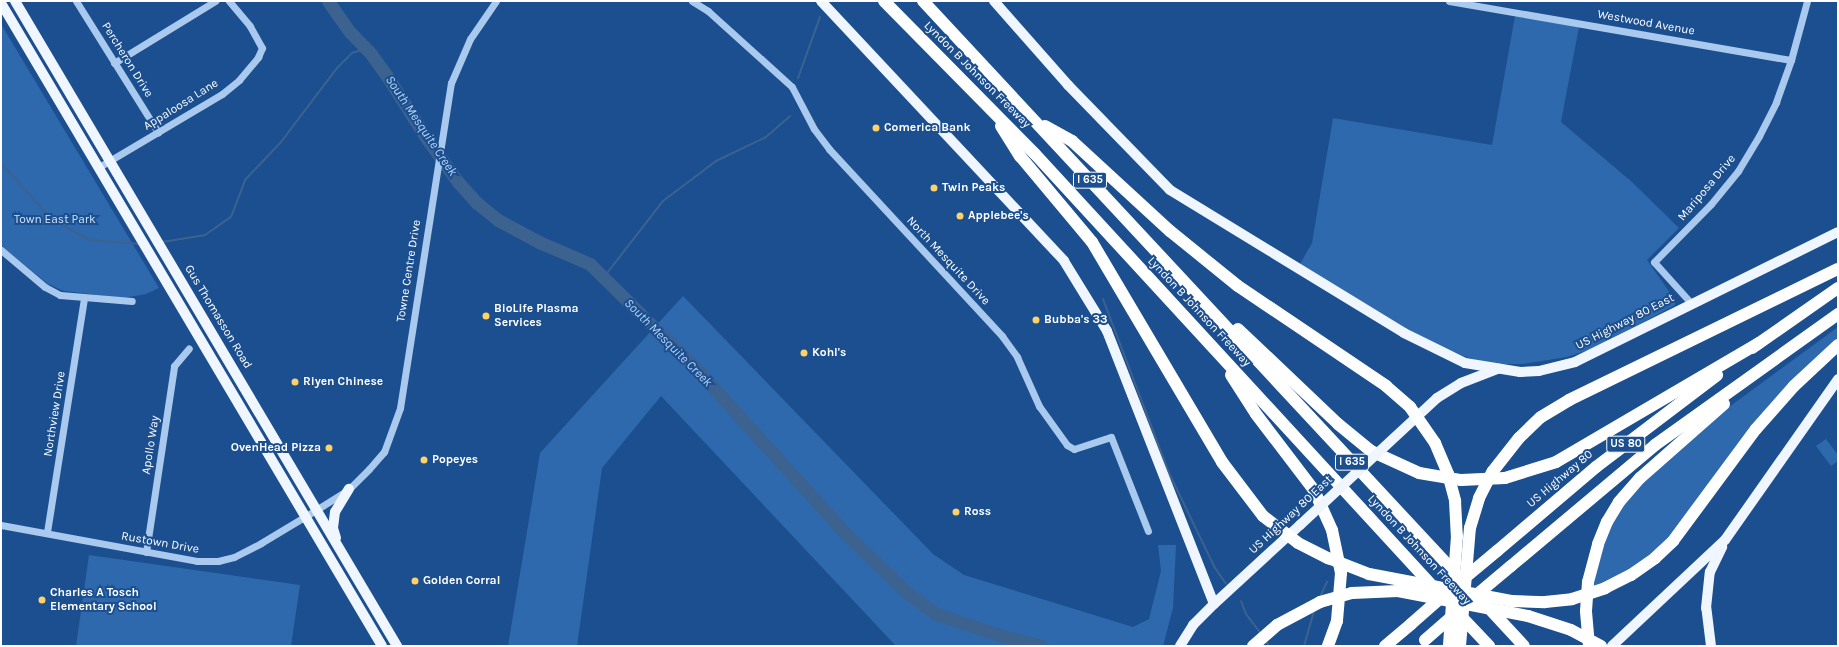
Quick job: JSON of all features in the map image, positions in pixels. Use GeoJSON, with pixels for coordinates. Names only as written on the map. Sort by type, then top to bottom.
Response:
{"type":"FeatureCollection","features":[{"type":"Feature","properties":{"kind":"highway","name":"Lyndon B Johnson Freeway"},"geometry":{"type":"LineString","coordinates":[[884,1],[987,103],[1489,646]]}},
{"type":"Feature","properties":{"kind":"highway","name":"Lyndon B Johnson Freeway"},"geometry":{"type":"LineString","coordinates":[[923,1],[1524,646]]}},
{"type":"Feature","properties":{"kind":"highway"},"geometry":{"type":"LineString","coordinates":[[987,103],[1020,156],[1092,242],[1222,462],[1263,516],[1298,543],[1328,558],[1368,574],[1512,601],[1545,602],[1572,599],[1605,588],[1631,575],[1655,558],[1673,540],[1725,468],[1794,386],[1838,345]]}},
{"type":"Feature","properties":{"kind":"highway"},"geometry":{"type":"LineString","coordinates":[[1035,121],[1072,141],[1176,236],[1238,286],[1386,386],[1410,407],[1435,443],[1448,474],[1455,501],[1457,536],[1450,646]]}},
{"type":"Feature","properties":{"kind":"highway"},"geometry":{"type":"LineString","coordinates":[[1460,646],[1470,528],[1480,498],[1493,471],[1519,438],[1541,417],[1569,400],[1838,269]]}},
{"type":"Feature","properties":{"kind":"highway"},"geometry":{"type":"LineString","coordinates":[[1180,277],[1255,344],[1338,424],[1371,451],[1419,473],[1461,480],[1505,478],[1556,462],[1759,343]]}},
{"type":"Feature","properties":{"kind":"highway","name":"US Highway 80"},"geometry":{"type":"LineString","coordinates":[[1385,646],[1596,467],[1759,343],[1838,288]]}},
{"type":"Feature","properties":{"kind":"highway","name":"US 80"},"geometry":{"type":"LineString","coordinates":[[1421,643],[1656,445],[1760,368],[1838,314]]}},
{"type":"Feature","properties":{"kind":"highway"},"geometry":{"type":"LineString","coordinates":[[1215,349],[1256,414],[1314,490],[1330,523],[1341,573],[1336,621],[1328,646]]}},
{"type":"Feature","properties":{"kind":"highway"},"geometry":{"type":"LineString","coordinates":[[1774,410],[1838,354]]}},
{"type":"Feature","properties":{"kind":"highway"},"geometry":{"type":"LineString","coordinates":[[1589,646],[1586,612],[1590,570],[1600,538],[1613,512],[1646,472],[1743,388],[1760,368]]}},
{"type":"Feature","properties":{"kind":"highway"},"geometry":{"type":"LineString","coordinates":[[1253,646],[1277,625],[1320,602],[1352,593],[1398,591],[1533,617],[1571,630],[1601,646]]}},
{"type":"Feature","properties":{"kind":"main road","name":"Gus Thomasson Road"},"geometry":{"type":"LineString","coordinates":[[15,1],[397,646]]}},
{"type":"Feature","properties":{"kind":"main road"},"geometry":{"type":"LineString","coordinates":[[821,1],[1064,261],[1107,331],[1187,531],[1214,604]]}},
{"type":"Feature","properties":{"kind":"main road"},"geometry":{"type":"LineString","coordinates":[[994,1],[1068,85],[1170,190],[1404,333],[1465,363],[1498,369]]}},
{"type":"Feature","properties":{"kind":"main road"},"geometry":{"type":"LineString","coordinates":[[1,3],[99,166],[128,218],[382,646]]}},
{"type":"Feature","properties":{"kind":"main road","name":"US Highway 80 East"},"geometry":{"type":"LineString","coordinates":[[1181,643],[1193,625],[1214,604],[1437,398],[1460,383],[1498,369],[1520,372],[1539,371],[1575,362],[1597,353],[1691,303],[1838,232]]}},
{"type":"Feature","properties":{"kind":"main road"},"geometry":{"type":"LineString","coordinates":[[228,385],[239,378]]}},
{"type":"Feature","properties":{"kind":"main road"},"geometry":{"type":"LineString","coordinates":[[1711,646],[1706,608],[1710,572],[1725,540],[1838,379]]}},
{"type":"Feature","properties":{"kind":"main road"},"geometry":{"type":"LineString","coordinates":[[339,550],[333,520],[337,506],[349,489]]}},
{"type":"Feature","properties":{"kind":"main road"},"geometry":{"type":"LineString","coordinates":[[1612,646],[1725,540]]}},
{"type":"Feature","properties":{"kind":"main road"},"geometry":{"type":"LineString","coordinates":[[361,612],[371,604]]}},
{"type":"Feature","properties":{"kind":"street","name":"Percheron Drive"},"geometry":{"type":"LineString","coordinates":[[76,1],[158,132]]}},
{"type":"Feature","properties":{"kind":"street"},"geometry":{"type":"LineString","coordinates":[[114,63],[215,1]]}},
{"type":"Feature","properties":{"kind":"street","name":"Appaloosa Lane"},"geometry":{"type":"LineString","coordinates":[[99,166],[110,161],[228,89],[258,57],[262,48],[250,26],[229,1]]}},
{"type":"Feature","properties":{"kind":"street","name":"Towne Centre Drive"},"geometry":{"type":"LineString","coordinates":[[305,516],[349,489],[384,452],[400,408],[428,216],[451,83],[470,39],[496,1]]}},
{"type":"Feature","properties":{"kind":"street","name":"North Mesquite Drive"},"geometry":{"type":"LineString","coordinates":[[692,1],[708,11],[792,88],[814,129],[829,149],[1002,336],[1017,357],[1039,406],[1067,445],[1074,449],[1112,437],[1148,531]]}},
{"type":"Feature","properties":{"kind":"street","name":"Westwood Avenue"},"geometry":{"type":"LineString","coordinates":[[1449,1],[1791,60]]}},
{"type":"Feature","properties":{"kind":"street","name":"Mariposa Drive"},"geometry":{"type":"LineString","coordinates":[[1691,303],[1654,262],[1711,204],[1738,171],[1768,119],[1791,60],[1807,1]]}},
{"type":"Feature","properties":{"kind":"street"},"geometry":{"type":"LineString","coordinates":[[2,254],[45,287],[60,295],[84,299],[132,300]]}},
{"type":"Feature","properties":{"kind":"street","name":"Northview Drive"},"geometry":{"type":"LineString","coordinates":[[47,532],[84,299]]}},
{"type":"Feature","properties":{"kind":"street","name":"Apollo Way"},"geometry":{"type":"LineString","coordinates":[[146,552],[174,366],[189,348]]}},
{"type":"Feature","properties":{"kind":"street","name":"Rustown Drive"},"geometry":{"type":"LineString","coordinates":[[1,525],[47,532],[146,552],[201,561],[218,561],[234,557],[305,516]]}},
{"type":"Feature","properties":{"kind":"green space"},"geometry":{"type":"Polygon","coordinates":[[[1515,16],[1579,27],[1561,122],[1632,182],[1679,228],[1647,260],[1675,300],[1675,305],[1595,348],[1567,357],[1523,364],[1493,364],[1469,358],[1429,342],[1300,264],[1312,243],[1333,118],[1492,145],[1515,16]]]}},
{"type":"Feature","properties":{"kind":"green space","name":"Town East Park"},"geometry":{"type":"Polygon","coordinates":[[[1,24],[159,288],[146,294],[123,298],[64,291],[48,284],[1,246],[1,24]]]}},
{"type":"Feature","properties":{"kind":"green space"},"geometry":{"type":"Polygon","coordinates":[[[683,296],[933,554],[964,575],[1133,627],[1149,619],[1161,571],[1158,545],[1176,545],[1173,608],[1163,646],[895,645],[661,396],[602,468],[577,646],[508,646],[540,453],[683,296]]]}},
{"type":"Feature","properties":{"kind":"green space"},"geometry":{"type":"Polygon","coordinates":[[[1838,327],[1838,340],[1771,403],[1736,446],[1673,535],[1659,549],[1628,573],[1592,588],[1607,533],[1621,508],[1636,490],[1664,462],[1725,410],[1838,327]]]}},
{"type":"Feature","properties":{"kind":"green space"},"geometry":{"type":"Polygon","coordinates":[[[1826,439],[1838,455],[1838,461],[1831,466],[1816,446],[1826,439]]]}},
{"type":"Feature","properties":{"kind":"green space"},"geometry":{"type":"Polygon","coordinates":[[[89,555],[300,585],[291,646],[76,646],[89,555]]]}},
{"type":"Feature","properties":{"kind":"waterway","name":"South Mesquite Creek"},"geometry":{"type":"LineString","coordinates":[[328,1],[350,32],[371,54],[387,76],[427,139],[458,182],[477,203],[498,220],[539,242],[590,264],[700,373],[846,534],[906,592],[936,614],[999,635],[1041,646]]}},
{"type":"Feature","properties":{"kind":"waterway"},"geometry":{"type":"LineString","coordinates":[[798,78],[820,17]]}},
{"type":"Feature","properties":{"kind":"waterway"},"geometry":{"type":"LineString","coordinates":[[162,242],[205,235],[231,217],[245,180],[281,142],[337,68],[352,53],[361,50],[371,54]]}},
{"type":"Feature","properties":{"kind":"waterway"},"geometry":{"type":"LineString","coordinates":[[604,277],[663,201],[716,161],[766,137],[790,116]]}},
{"type":"Feature","properties":{"kind":"waterway"},"geometry":{"type":"LineString","coordinates":[[1,163],[46,213],[69,229],[90,240],[140,244]]}},
{"type":"Feature","properties":{"kind":"waterway"},"geometry":{"type":"LineString","coordinates":[[1103,299],[1169,473],[1215,568],[1226,584]]}},
{"type":"Feature","properties":{"kind":"waterway"},"geometry":{"type":"LineString","coordinates":[[1320,597],[1327,582]]}},
{"type":"Feature","properties":{"kind":"waterway"},"geometry":{"type":"LineString","coordinates":[[1241,601],[1246,614],[1261,634]]}},
{"type":"Feature","properties":{"kind":"waterway"},"geometry":{"type":"LineString","coordinates":[[1304,646],[1314,611]]}},
{"type":"Feature","properties":{"kind":"waterway"},"geometry":{"type":"LineString","coordinates":[[1266,641],[1269,646]]}},
{"type":"Feature","properties":{"kind":"place","name":"Comerica Bank"},"geometry":{"type":"Point","coordinates":[876,128]}},
{"type":"Feature","properties":{"kind":"place","name":"Twin Peaks"},"geometry":{"type":"Point","coordinates":[934,188]}},
{"type":"Feature","properties":{"kind":"place","name":"Applebee's"},"geometry":{"type":"Point","coordinates":[960,216]}},
{"type":"Feature","properties":{"kind":"place","name":"BioLife Plasma Services"},"geometry":{"type":"Point","coordinates":[486,316]}},
{"type":"Feature","properties":{"kind":"place","name":"Bubba's 33"},"geometry":{"type":"Point","coordinates":[1036,320]}},
{"type":"Feature","properties":{"kind":"place","name":"Kohl's"},"geometry":{"type":"Point","coordinates":[804,353]}},
{"type":"Feature","properties":{"kind":"place","name":"Riyen Chinese"},"geometry":{"type":"Point","coordinates":[295,382]}},
{"type":"Feature","properties":{"kind":"place","name":"OvenHead Pizza"},"geometry":{"type":"Point","coordinates":[329,448]}},
{"type":"Feature","properties":{"kind":"place","name":"Popeyes"},"geometry":{"type":"Point","coordinates":[424,460]}},
{"type":"Feature","properties":{"kind":"place","name":"Ross"},"geometry":{"type":"Point","coordinates":[956,512]}},
{"type":"Feature","properties":{"kind":"place","name":"Golden Corral"},"geometry":{"type":"Point","coordinates":[415,581]}},
{"type":"Feature","properties":{"kind":"place","name":"Charles A Tosch Elementary School"},"geometry":{"type":"Point","coordinates":[42,600]}}]}
